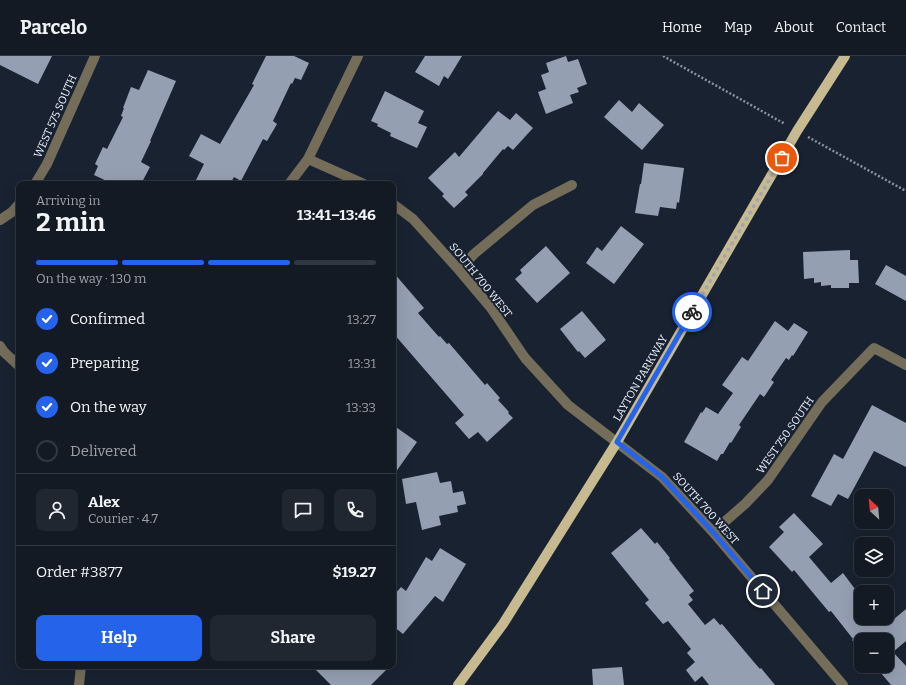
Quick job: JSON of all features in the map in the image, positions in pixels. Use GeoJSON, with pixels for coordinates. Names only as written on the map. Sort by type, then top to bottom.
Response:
{"type":"FeatureCollection","features":[{"type":"Feature","properties":{"kind":"main road","name":"LAYTON PARKWAY"},"geometry":{"type":"LineString","coordinates":[[458,685],[503,624],[617,442],[797,131],[845,56]]}},
{"type":"Feature","properties":{"kind":"street","name":"WEST 575 SOUTH"},"geometry":{"type":"LineString","coordinates":[[37,181],[47,164],[95,56]]}},
{"type":"Feature","properties":{"kind":"street"},"geometry":{"type":"LineString","coordinates":[[291,181],[308,159],[358,56]]}},
{"type":"Feature","properties":{"kind":"street"},"geometry":{"type":"LineString","coordinates":[[308,159],[357,181]]}},
{"type":"Feature","properties":{"kind":"street"},"geometry":{"type":"LineString","coordinates":[[459,270],[474,254],[533,205],[572,185]]}},
{"type":"Feature","properties":{"kind":"street","name":"SOUTH 700 WEST"},"geometry":{"type":"LineString","coordinates":[[396,206],[413,219],[459,270],[491,308],[525,358],[568,405],[662,477],[713,532],[842,685]]}},
{"type":"Feature","properties":{"kind":"street"},"geometry":{"type":"LineString","coordinates":[[0,220],[16,207]]}},
{"type":"Feature","properties":{"kind":"street"},"geometry":{"type":"LineString","coordinates":[[0,346],[16,363]]}},
{"type":"Feature","properties":{"kind":"street","name":"WEST 750 SOUTH"},"geometry":{"type":"LineString","coordinates":[[713,532],[745,504],[768,480],[822,402],[874,348],[906,365]]}},
{"type":"Feature","properties":{"kind":"street"},"geometry":{"type":"LineString","coordinates":[[79,685],[81,669]]}},
{"type":"Feature","properties":{"kind":"path"},"geometry":{"type":"LineString","coordinates":[[663,56],[778,121]]}},
{"type":"Feature","properties":{"kind":"path"},"geometry":{"type":"LineString","coordinates":[[831,149],[906,191]]}},
{"type":"Feature","properties":{"kind":"building"},"geometry":{"type":"Polygon","coordinates":[[[0,56],[52,56],[38,84],[0,65],[0,56]]]}},
{"type":"Feature","properties":{"kind":"building"},"geometry":{"type":"Polygon","coordinates":[[[266,56],[294,56],[309,63],[301,80],[295,78],[292,84],[291,83],[273,121],[277,124],[267,141],[263,139],[241,181],[234,177],[232,181],[196,181],[204,164],[189,156],[201,134],[220,144],[254,85],[252,84],[266,56]]]}},
{"type":"Feature","properties":{"kind":"building"},"geometry":{"type":"Polygon","coordinates":[[[425,56],[462,56],[448,79],[444,76],[439,86],[415,72],[425,56]]]}},
{"type":"Feature","properties":{"kind":"building"},"geometry":{"type":"Polygon","coordinates":[[[566,56],[568,62],[578,59],[587,84],[577,88],[579,92],[570,95],[573,103],[546,114],[538,92],[546,89],[541,75],[549,72],[546,63],[566,56]]]}},
{"type":"Feature","properties":{"kind":"building"},"geometry":{"type":"Polygon","coordinates":[[[148,70],[176,81],[141,162],[150,167],[143,181],[107,181],[94,175],[98,166],[95,164],[103,147],[107,149],[123,117],[121,116],[123,108],[131,87],[139,90],[148,70]]]}},
{"type":"Feature","properties":{"kind":"building"},"geometry":{"type":"Polygon","coordinates":[[[385,91],[424,111],[418,123],[427,127],[417,148],[390,136],[391,133],[377,126],[378,124],[371,121],[385,91]]]}},
{"type":"Feature","properties":{"kind":"building"},"geometry":{"type":"Polygon","coordinates":[[[619,100],[632,112],[639,103],[664,125],[642,150],[604,117],[619,100]]]}},
{"type":"Feature","properties":{"kind":"building"},"geometry":{"type":"Polygon","coordinates":[[[498,111],[510,120],[516,113],[533,128],[513,150],[508,146],[504,150],[503,149],[483,174],[465,192],[468,195],[454,208],[442,196],[444,194],[428,178],[455,152],[459,157],[498,111]]]}},
{"type":"Feature","properties":{"kind":"building"},"geometry":{"type":"Polygon","coordinates":[[[644,163],[684,168],[679,203],[677,202],[676,209],[660,207],[658,216],[635,213],[644,163]]]}},
{"type":"Feature","properties":{"kind":"building"},"geometry":{"type":"Polygon","coordinates":[[[621,226],[644,244],[614,284],[586,263],[597,247],[602,251],[621,226]]]}},
{"type":"Feature","properties":{"kind":"building"},"geometry":{"type":"Polygon","coordinates":[[[546,246],[570,273],[537,303],[515,279],[522,273],[520,270],[546,246]]]}},
{"type":"Feature","properties":{"kind":"building"},"geometry":{"type":"Polygon","coordinates":[[[850,250],[850,260],[858,260],[859,283],[849,283],[849,288],[831,288],[831,285],[821,286],[821,282],[814,283],[814,278],[804,279],[803,252],[850,250]]]}},
{"type":"Feature","properties":{"kind":"building"},"geometry":{"type":"Polygon","coordinates":[[[886,265],[906,276],[906,301],[875,284],[886,265]]]}},
{"type":"Feature","properties":{"kind":"building"},"geometry":{"type":"Polygon","coordinates":[[[396,275],[424,308],[418,313],[439,337],[440,336],[447,344],[449,343],[485,385],[487,383],[500,398],[498,400],[513,418],[487,442],[478,432],[469,439],[455,423],[464,415],[396,336],[396,275]]]}},
{"type":"Feature","properties":{"kind":"building"},"geometry":{"type":"Polygon","coordinates":[[[582,311],[606,340],[585,358],[579,351],[578,352],[560,329],[582,311]]]}},
{"type":"Feature","properties":{"kind":"building"},"geometry":{"type":"Polygon","coordinates":[[[775,321],[788,331],[794,323],[808,332],[793,356],[792,355],[789,360],[786,358],[771,380],[774,382],[764,397],[760,394],[739,425],[741,427],[731,443],[730,442],[717,461],[684,442],[701,412],[702,413],[706,407],[718,414],[733,393],[722,385],[742,357],[748,361],[775,321]]]}},
{"type":"Feature","properties":{"kind":"building"},"geometry":{"type":"Polygon","coordinates":[[[872,405],[906,423],[906,467],[874,451],[848,499],[838,494],[831,506],[811,496],[834,454],[843,459],[872,405]]]}},
{"type":"Feature","properties":{"kind":"building"},"geometry":{"type":"Polygon","coordinates":[[[396,427],[417,442],[396,472],[396,427]]]}},
{"type":"Feature","properties":{"kind":"building"},"geometry":{"type":"Polygon","coordinates":[[[437,472],[440,483],[451,481],[453,493],[463,491],[466,504],[457,506],[458,512],[439,516],[441,525],[422,530],[416,502],[406,504],[402,479],[437,472]]]}},
{"type":"Feature","properties":{"kind":"building"},"geometry":{"type":"Polygon","coordinates":[[[794,513],[823,544],[809,557],[831,583],[843,573],[854,588],[854,625],[894,625],[894,619],[906,609],[906,641],[894,651],[894,633],[854,633],[854,642],[831,611],[829,612],[794,570],[792,572],[769,547],[784,532],[779,527],[794,513]]]}},
{"type":"Feature","properties":{"kind":"building"},"geometry":{"type":"Polygon","coordinates":[[[641,528],[655,544],[657,542],[694,591],[689,595],[693,600],[688,604],[705,625],[714,618],[720,625],[722,624],[775,685],[709,685],[702,676],[695,682],[686,670],[695,662],[687,653],[691,649],[668,621],[663,624],[645,603],[649,600],[611,553],[641,528]]]}},
{"type":"Feature","properties":{"kind":"building"},"geometry":{"type":"Polygon","coordinates":[[[440,548],[466,564],[443,602],[435,596],[403,634],[396,628],[396,593],[401,587],[406,591],[426,557],[432,561],[440,548]]]}},
{"type":"Feature","properties":{"kind":"building"},"geometry":{"type":"Polygon","coordinates":[[[894,653],[906,666],[906,685],[891,685],[881,673],[894,673],[894,653]]]}},
{"type":"Feature","properties":{"kind":"building"},"geometry":{"type":"Polygon","coordinates":[[[622,667],[624,685],[593,685],[592,669],[622,667]]]}},
{"type":"Feature","properties":{"kind":"building"},"geometry":{"type":"Polygon","coordinates":[[[315,669],[387,669],[371,685],[331,685],[315,669]]]}},
{"type":"Feature","properties":{"kind":"way so far"},"geometry":{"type":"LineString","coordinates":[[692,312],[782,158]]}},
{"type":"Feature","properties":{"kind":"route"},"geometry":{"type":"LineString","coordinates":[[692,312],[617,442],[662,477],[713,532],[763,591]]}}]}
